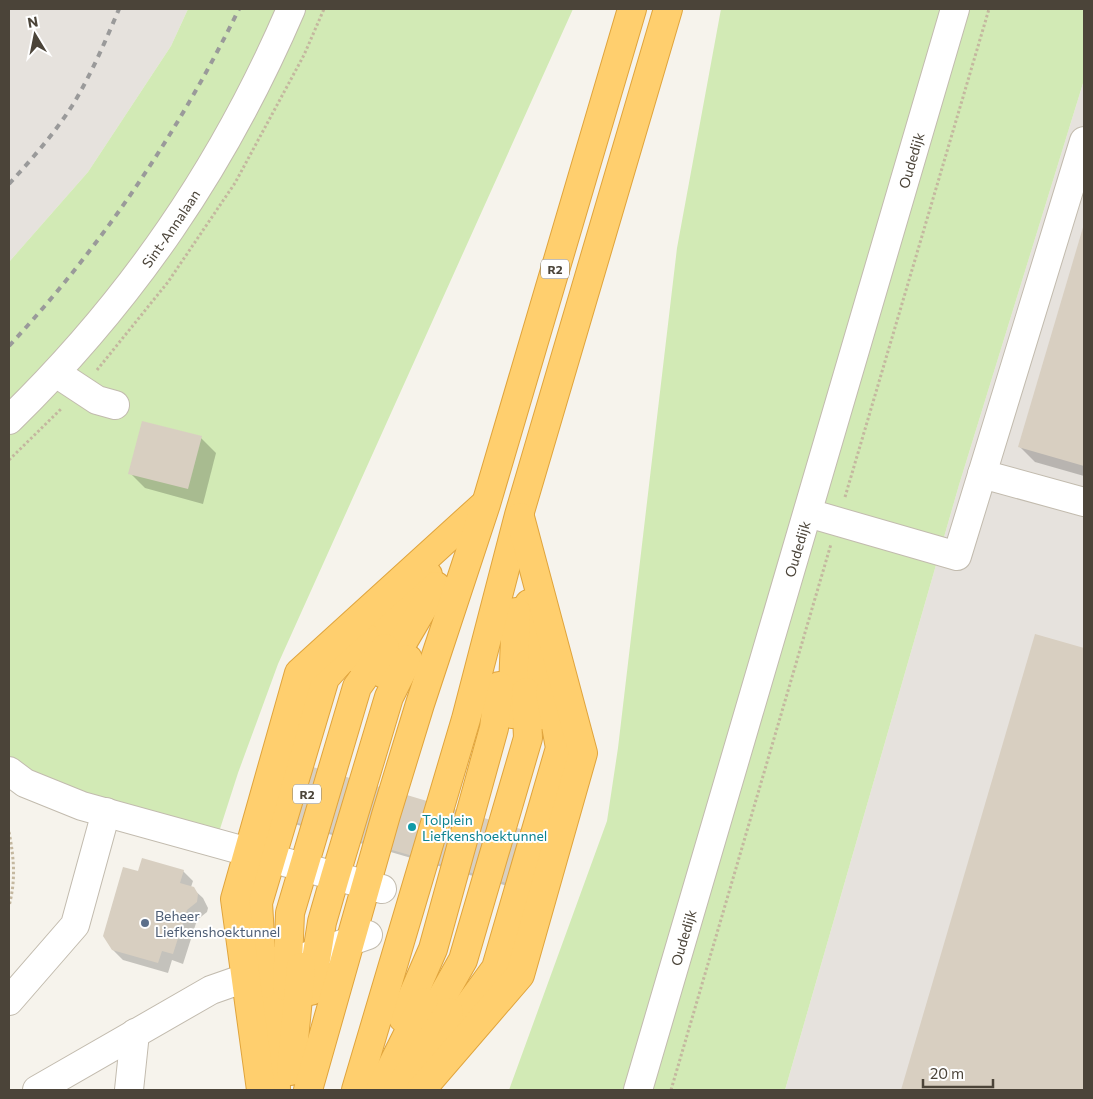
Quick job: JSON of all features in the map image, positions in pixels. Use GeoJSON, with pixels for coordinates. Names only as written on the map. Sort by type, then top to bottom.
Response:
{"type":"FeatureCollection","features":[{"type":"Feature","properties":{"kind":"highway","name":"R2"},"geometry":{"type":"LineString","coordinates":[[315,1090],[304,957],[274,907],[318,872],[435,710],[486,504],[632,9]]}},
{"type":"Feature","properties":{"kind":"highway","name":"R2"},"geometry":{"type":"LineString","coordinates":[[356,1090],[466,719],[519,515],[668,9]]}},
{"type":"Feature","properties":{"kind":"highway","name":"R2"},"geometry":{"type":"LineString","coordinates":[[261,1090],[304,957],[322,922],[299,673],[486,504]]}},
{"type":"Feature","properties":{"kind":"highway","name":"R2"},"geometry":{"type":"LineString","coordinates":[[308,1090],[304,957],[235,899],[318,872],[389,697],[486,504]]}},
{"type":"Feature","properties":{"kind":"highway","name":"R2"},"geometry":{"type":"LineString","coordinates":[[282,1090],[318,872],[341,682],[486,504]]}},
{"type":"Feature","properties":{"kind":"highway","name":"R2"},"geometry":{"type":"LineString","coordinates":[[350,1090],[388,938],[451,714],[519,515]]}},
{"type":"Feature","properties":{"kind":"highway","name":"R2"},"geometry":{"type":"LineString","coordinates":[[364,1090],[418,945],[480,723],[519,515]]}},
{"type":"Feature","properties":{"kind":"highway","name":"R2"},"geometry":{"type":"LineString","coordinates":[[371,1090],[433,949],[494,728],[519,515]]}},
{"type":"Feature","properties":{"kind":"highway","name":"R2"},"geometry":{"type":"LineString","coordinates":[[380,1090],[448,954],[512,733],[519,515]]}},
{"type":"Feature","properties":{"kind":"highway","name":"R2"},"geometry":{"type":"LineString","coordinates":[[388,1090],[463,960],[528,738],[519,515]]}},
{"type":"Feature","properties":{"kind":"highway","name":"R2"},"geometry":{"type":"LineString","coordinates":[[398,1090],[480,965],[544,743],[519,515]]}},
{"type":"Feature","properties":{"kind":"highway","name":"R2"},"geometry":{"type":"LineString","coordinates":[[406,1090],[496,968],[560,748],[519,515]]}},
{"type":"Feature","properties":{"kind":"highway"},"geometry":{"type":"LineString","coordinates":[[421,1090],[520,975],[583,753],[519,515]]}},
{"type":"Feature","properties":{"kind":"highway","name":"R2"},"geometry":{"type":"LineString","coordinates":[[270,1090],[304,957]]}},
{"type":"Feature","properties":{"kind":"highway","name":"R2"},"geometry":{"type":"LineString","coordinates":[[276,1090],[304,957]]}},
{"type":"Feature","properties":{"kind":"highway","name":"R2"},"geometry":{"type":"LineString","coordinates":[[288,1090],[304,957]]}},
{"type":"Feature","properties":{"kind":"highway","name":"R2"},"geometry":{"type":"LineString","coordinates":[[295,1090],[304,957]]}},
{"type":"Feature","properties":{"kind":"highway","name":"R2"},"geometry":{"type":"LineString","coordinates":[[301,1090],[304,957]]}},
{"type":"Feature","properties":{"kind":"street","name":"Sint-Annalaan"},"geometry":{"type":"LineString","coordinates":[[9,420],[87,340],[128,290],[205,178],[245,107],[291,9]]}},
{"type":"Feature","properties":{"kind":"street","name":"Oudedijk"},"geometry":{"type":"LineString","coordinates":[[638,1090],[955,9]]}},
{"type":"Feature","properties":{"kind":"street"},"geometry":{"type":"LineString","coordinates":[[808,513],[957,556],[1084,141]]}},
{"type":"Feature","properties":{"kind":"street"},"geometry":{"type":"LineString","coordinates":[[56,373],[98,400],[115,405]]}},
{"type":"Feature","properties":{"kind":"street"},"geometry":{"type":"LineString","coordinates":[[982,474],[1084,502]]}},
{"type":"Feature","properties":{"kind":"street"},"geometry":{"type":"LineString","coordinates":[[9,771],[25,783],[82,806],[318,872]]}},
{"type":"Feature","properties":{"kind":"street"},"geometry":{"type":"LineString","coordinates":[[9,1001],[74,925],[106,812]]}},
{"type":"Feature","properties":{"kind":"street"},"geometry":{"type":"LineString","coordinates":[[37,1090],[210,990],[304,957]]}},
{"type":"Feature","properties":{"kind":"street"},"geometry":{"type":"LineString","coordinates":[[129,1087],[135,1033]]}},
{"type":"Feature","properties":{"kind":"path"},"geometry":{"type":"LineString","coordinates":[[670,1090],[989,9]]}},
{"type":"Feature","properties":{"kind":"path"},"geometry":{"type":"LineString","coordinates":[[9,832],[14,859],[14,888],[9,906]]}},
{"type":"Feature","properties":{"kind":"shaded area"},"geometry":{"type":"Polygon","coordinates":[[[9,9],[188,9],[171,46],[88,172],[9,262],[9,9]]]}},
{"type":"Feature","properties":{"kind":"shaded area"},"geometry":{"type":"Polygon","coordinates":[[[1084,80],[1084,1090],[785,1090],[959,485],[1084,80]]]}},
{"type":"Feature","properties":{"kind":"green space"},"geometry":{"type":"Polygon","coordinates":[[[188,9],[573,9],[278,664],[238,773],[219,832],[83,796],[32,774],[9,760],[9,262],[88,172],[171,46],[188,9]]]}},
{"type":"Feature","properties":{"kind":"green space"},"geometry":{"type":"Polygon","coordinates":[[[721,9],[1084,9],[1084,80],[959,485],[785,1090],[509,1090],[607,821],[618,748],[677,248],[721,9]]]}},
{"type":"Feature","properties":{"kind":"building"},"geometry":{"type":"Polygon","coordinates":[[[1084,224],[1084,466],[1018,447],[1084,224]]]}},
{"type":"Feature","properties":{"kind":"building"},"geometry":{"type":"Polygon","coordinates":[[[142,421],[202,436],[188,489],[128,474],[142,421]]]}},
{"type":"Feature","properties":{"kind":"building"},"geometry":{"type":"Polygon","coordinates":[[[1035,634],[1084,648],[1084,1090],[901,1090],[1035,634]]]}},
{"type":"Feature","properties":{"kind":"building","name":"Tolplein Liefkenshoektunnel"},"geometry":{"type":"Polygon","coordinates":[[[276,756],[561,841],[545,894],[260,812],[276,756]]]}},
{"type":"Feature","properties":{"kind":"building","name":"Beheer Liefkenshoektunnel"},"geometry":{"type":"Polygon","coordinates":[[[142,858],[184,870],[180,883],[194,887],[198,894],[197,902],[187,910],[173,954],[162,951],[158,963],[112,950],[103,936],[123,867],[138,871],[142,858]]]}},
{"type":"Feature","properties":{"kind":"railway"},"geometry":{"type":"LineString","coordinates":[[9,184],[50,137],[72,106],[92,70],[119,9]]}},
{"type":"Feature","properties":{"kind":"railway"},"geometry":{"type":"LineString","coordinates":[[9,346],[76,268],[136,186],[191,100],[239,9]]}},
{"type":"Feature","properties":{"kind":"place","name":"Tolplein Liefkenshoektunnel"},"geometry":{"type":"Point","coordinates":[412,827]}},
{"type":"Feature","properties":{"kind":"place","name":"Beheer Liefkenshoektunnel"},"geometry":{"type":"Point","coordinates":[145,923]}}]}
